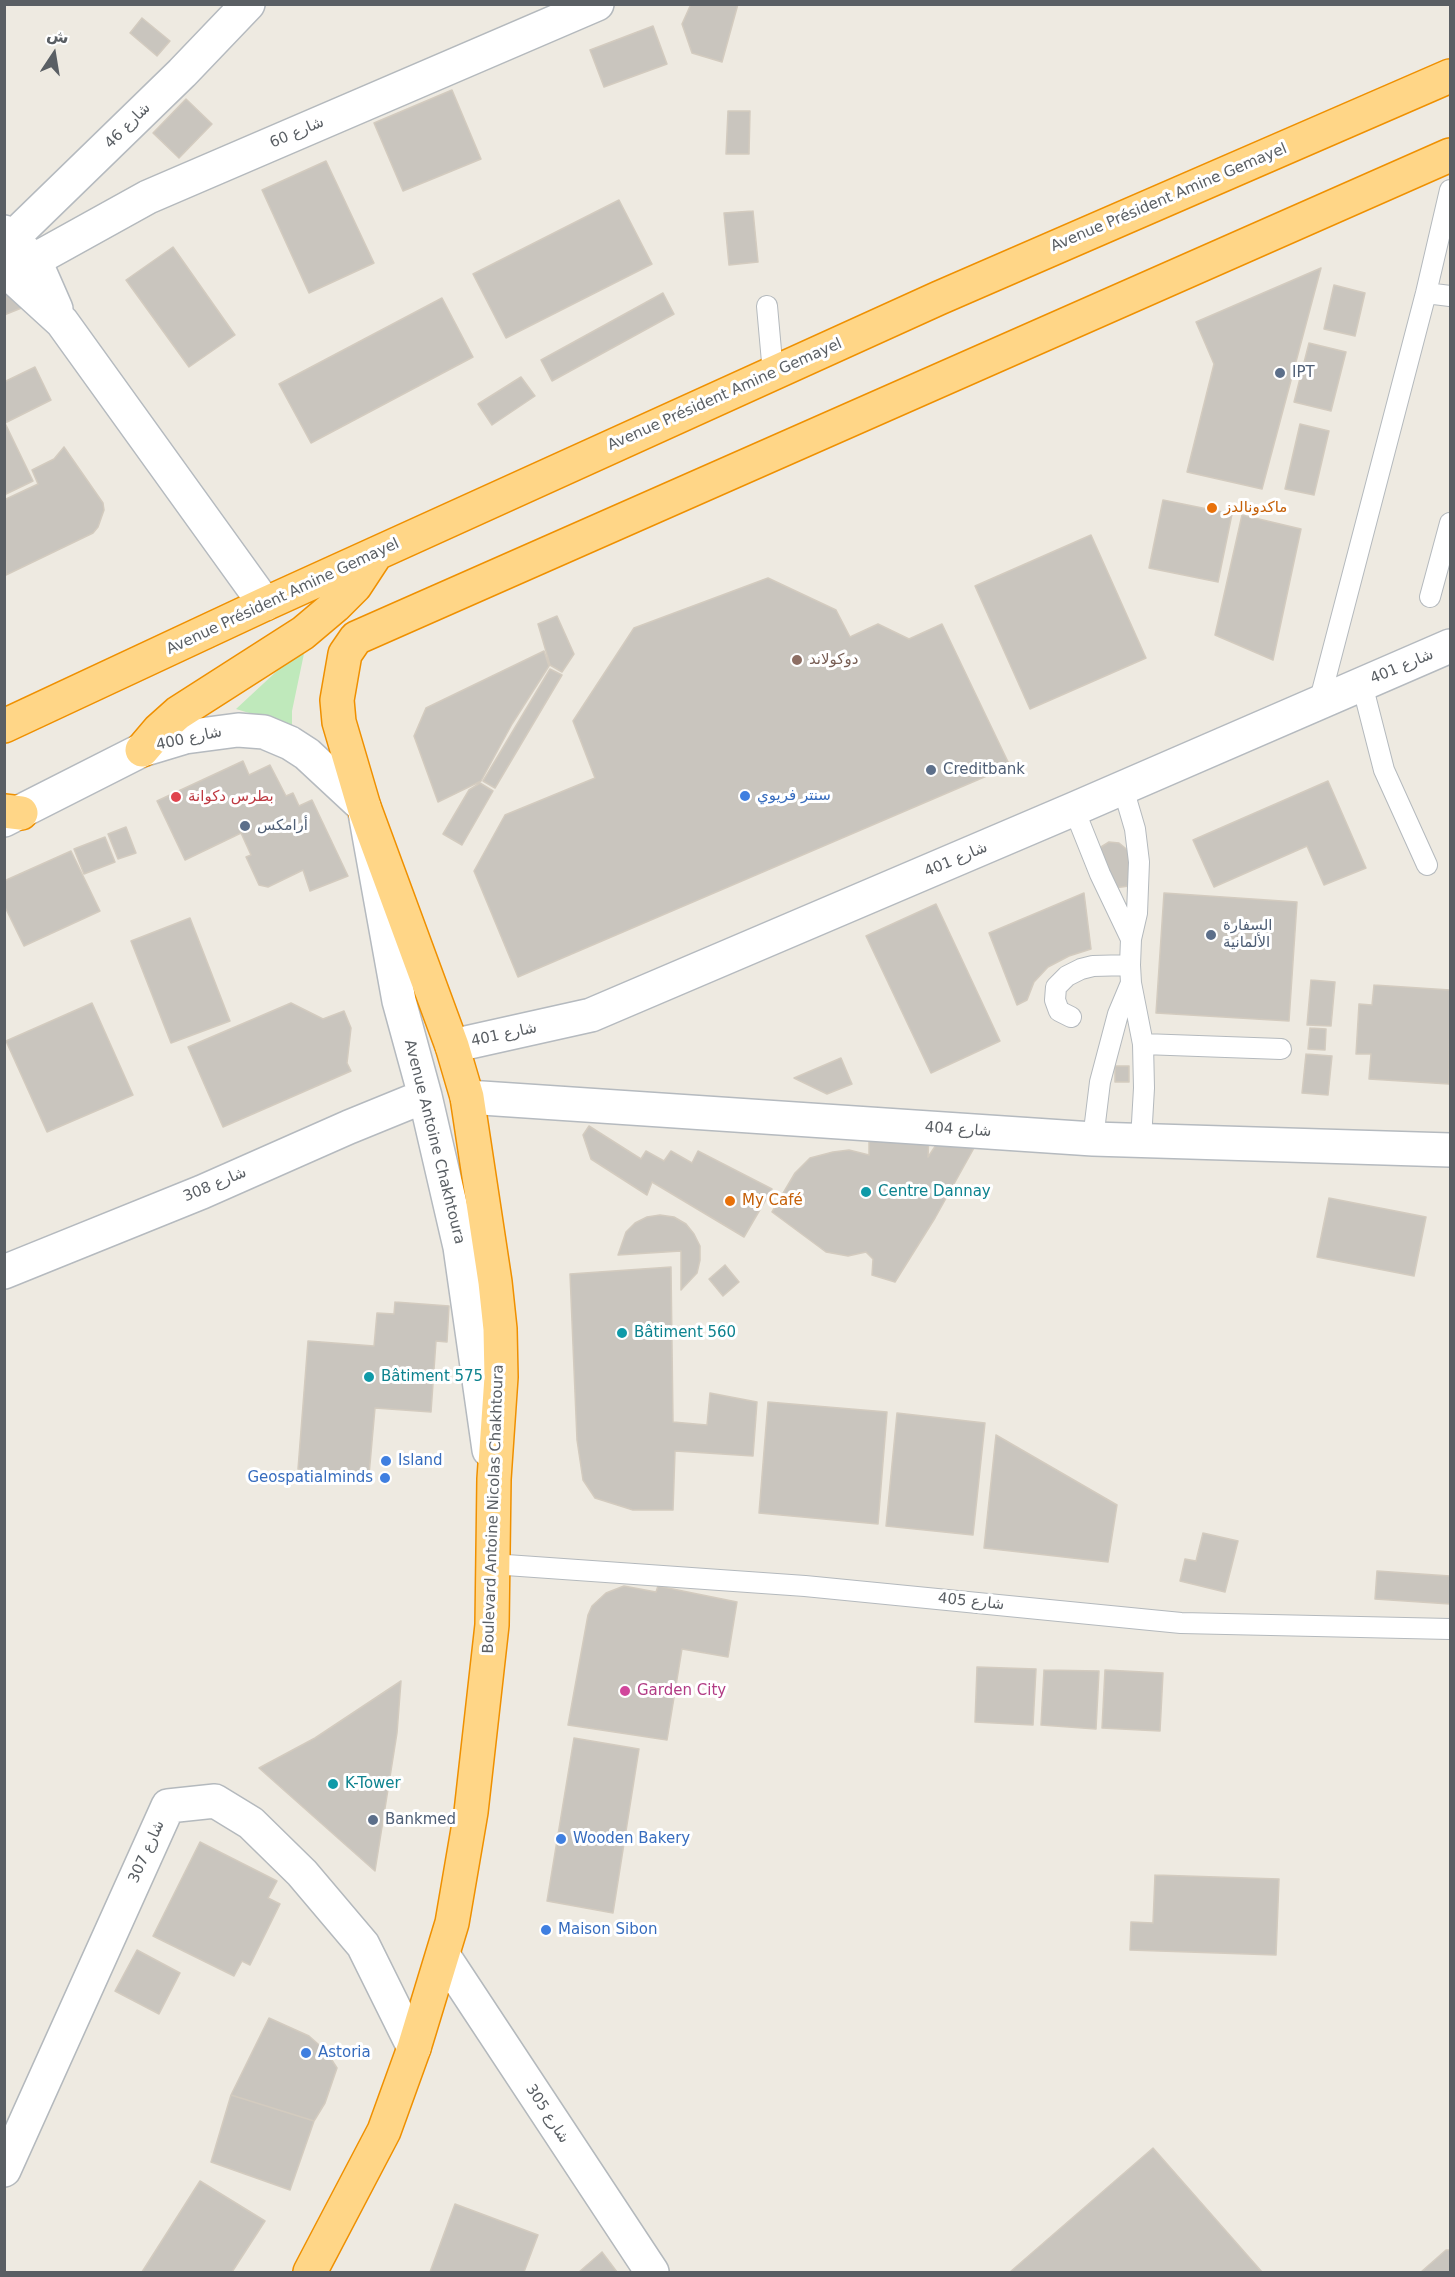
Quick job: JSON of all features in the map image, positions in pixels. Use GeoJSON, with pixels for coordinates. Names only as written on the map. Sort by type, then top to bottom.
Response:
{"type":"FeatureCollection","features":[{"type":"Feature","properties":{"kind":"highway","name":"Avenue Président Amine Gemayel"},"geometry":{"type":"LineString","coordinates":[[4,726],[265,604],[939,298],[1450,76]]}},
{"type":"Feature","properties":{"kind":"highway","name":"Boulevard Antoine Nicolas Chakhtoura"},"geometry":{"type":"LineString","coordinates":[[310,2272],[384,2131],[414,2048],[452,1923],[471,1812],[492,1625],[494,1479],[501,1377],[500,1329],[482,1186],[467,1097],[452,1046],[364,807],[339,722],[337,699],[345,654],[356,638],[1450,155]]}},
{"type":"Feature","properties":{"kind":"highway"},"geometry":{"type":"LineString","coordinates":[[142,750],[178,713],[303,633],[319,620],[355,586],[376,554]]}},
{"type":"Feature","properties":{"kind":"street","name":"شارع 46"},"geometry":{"type":"LineString","coordinates":[[11,257],[249,4]]}},
{"type":"Feature","properties":{"kind":"street","name":"شارع 60"},"geometry":{"type":"LineString","coordinates":[[11,257],[597,4]]}},
{"type":"Feature","properties":{"kind":"street"},"geometry":{"type":"LineString","coordinates":[[11,257],[62,322],[265,604]]}},
{"type":"Feature","properties":{"kind":"street","name":"شارع 401"},"geometry":{"type":"LineString","coordinates":[[452,1046],[591,1015],[1124,788],[1450,646]]}},
{"type":"Feature","properties":{"kind":"street","name":"شارع 400"},"geometry":{"type":"LineString","coordinates":[[10,814],[142,750],[185,737],[238,730],[264,732],[290,743],[307,754],[364,807]]}},
{"type":"Feature","properties":{"kind":"street","name":"Avenue Antoine Chakhtoura"},"geometry":{"type":"LineString","coordinates":[[364,807],[399,1001],[425,1096],[460,1247],[494,1479]]}},
{"type":"Feature","properties":{"kind":"street","name":"شارع 308"},"geometry":{"type":"LineString","coordinates":[[4,1272],[202,1192],[425,1096]]}},
{"type":"Feature","properties":{"kind":"street","name":"شارع 404"},"geometry":{"type":"LineString","coordinates":[[467,1097],[1093,1138],[1450,1150]]}},
{"type":"Feature","properties":{"kind":"street","name":"شارع 307"},"geometry":{"type":"LineString","coordinates":[[4,2170],[168,1806],[215,1801],[251,1822],[302,1873],[363,1945],[414,2048]]}},
{"type":"Feature","properties":{"kind":"street","name":"شارع 305"},"geometry":{"type":"LineString","coordinates":[[443,1955],[652,2272]]}},
{"type":"Feature","properties":{"kind":"lane"},"geometry":{"type":"LineString","coordinates":[[1319,703],[1426,293],[1450,190]]}},
{"type":"Feature","properties":{"kind":"lane"},"geometry":{"type":"LineString","coordinates":[[1426,293],[1450,296]]}},
{"type":"Feature","properties":{"kind":"lane"},"geometry":{"type":"LineString","coordinates":[[767,306],[774,373]]}},
{"type":"Feature","properties":{"kind":"lane"},"geometry":{"type":"LineString","coordinates":[[1430,597],[1450,523]]}},
{"type":"Feature","properties":{"kind":"lane"},"geometry":{"type":"LineString","coordinates":[[1362,684],[1384,770],[1427,866]]}},
{"type":"Feature","properties":{"kind":"lane"},"geometry":{"type":"LineString","coordinates":[[1124,788],[1135,829],[1138,862],[1137,913],[1131,939],[1131,974],[1143,1044],[1142,1140]]}},
{"type":"Feature","properties":{"kind":"lane"},"geometry":{"type":"LineString","coordinates":[[1074,809],[1100,874],[1131,939]]}},
{"type":"Feature","properties":{"kind":"lane"},"geometry":{"type":"LineString","coordinates":[[1071,1017],[1059,1011],[1055,1000],[1056,987],[1067,976],[1093,966],[1131,974]]}},
{"type":"Feature","properties":{"kind":"lane"},"geometry":{"type":"LineString","coordinates":[[1093,1138],[1100,1082],[1131,974]]}},
{"type":"Feature","properties":{"kind":"lane"},"geometry":{"type":"LineString","coordinates":[[1143,1044],[1281,1049]]}},
{"type":"Feature","properties":{"kind":"lane","name":"شارع 405"},"geometry":{"type":"LineString","coordinates":[[492,1564],[805,1586],[1181,1623],[1450,1629]]}},
{"type":"Feature","properties":{"kind":"green space"},"geometry":{"type":"Polygon","coordinates":[[[306,644],[292,711],[292,726],[236,709],[306,644]]]}},
{"type":"Feature","properties":{"kind":"building"},"geometry":{"type":"Polygon","coordinates":[[[691,4],[738,4],[722,62],[692,53],[682,24],[691,4]]]}},
{"type":"Feature","properties":{"kind":"building"},"geometry":{"type":"Polygon","coordinates":[[[142,18],[170,41],[157,56],[130,33],[142,18]]]}},
{"type":"Feature","properties":{"kind":"building"},"geometry":{"type":"Polygon","coordinates":[[[653,26],[667,64],[604,87],[590,50],[653,26]]]}},
{"type":"Feature","properties":{"kind":"building"},"geometry":{"type":"Polygon","coordinates":[[[452,90],[481,159],[403,191],[374,123],[452,90]]]}},
{"type":"Feature","properties":{"kind":"building"},"geometry":{"type":"Polygon","coordinates":[[[186,99],[212,124],[179,158],[153,133],[186,99]]]}},
{"type":"Feature","properties":{"kind":"building"},"geometry":{"type":"Polygon","coordinates":[[[728,111],[750,111],[749,154],[726,154],[728,111]]]}},
{"type":"Feature","properties":{"kind":"building"},"geometry":{"type":"Polygon","coordinates":[[[326,161],[374,263],[309,293],[262,190],[326,161]]]}},
{"type":"Feature","properties":{"kind":"building"},"geometry":{"type":"Polygon","coordinates":[[[619,200],[652,264],[506,338],[473,274],[619,200]]]}},
{"type":"Feature","properties":{"kind":"building"},"geometry":{"type":"Polygon","coordinates":[[[753,211],[758,262],[729,265],[724,213],[753,211]]]}},
{"type":"Feature","properties":{"kind":"building"},"geometry":{"type":"Polygon","coordinates":[[[173,247],[235,335],[189,367],[126,280],[173,247]]]}},
{"type":"Feature","properties":{"kind":"building"},"geometry":{"type":"Polygon","coordinates":[[[1321,268],[1262,489],[1187,472],[1214,364],[1196,322],[1321,268]]]}},
{"type":"Feature","properties":{"kind":"building"},"geometry":{"type":"Polygon","coordinates":[[[4,284],[24,307],[4,315],[4,284]]]}},
{"type":"Feature","properties":{"kind":"building"},"geometry":{"type":"Polygon","coordinates":[[[1334,285],[1365,293],[1355,336],[1324,329],[1334,285]]]}},
{"type":"Feature","properties":{"kind":"building"},"geometry":{"type":"Polygon","coordinates":[[[663,293],[674,314],[552,381],[541,360],[663,293]]]}},
{"type":"Feature","properties":{"kind":"building"},"geometry":{"type":"Polygon","coordinates":[[[442,298],[473,357],[311,443],[279,384],[442,298]]]}},
{"type":"Feature","properties":{"kind":"building"},"geometry":{"type":"Polygon","coordinates":[[[1309,343],[1346,352],[1331,411],[1294,402],[1309,343]]]}},
{"type":"Feature","properties":{"kind":"building"},"geometry":{"type":"Polygon","coordinates":[[[35,367],[51,400],[5,423],[33,481],[4,495],[4,382],[35,367]]]}},
{"type":"Feature","properties":{"kind":"building"},"geometry":{"type":"Polygon","coordinates":[[[521,377],[535,396],[492,425],[478,404],[521,377]]]}},
{"type":"Feature","properties":{"kind":"building"},"geometry":{"type":"Polygon","coordinates":[[[1300,424],[1329,431],[1314,495],[1285,489],[1300,424]]]}},
{"type":"Feature","properties":{"kind":"building"},"geometry":{"type":"Polygon","coordinates":[[[64,447],[103,503],[104,510],[98,527],[93,533],[6,575],[4,500],[38,484],[32,470],[54,459],[64,447]]]}},
{"type":"Feature","properties":{"kind":"building"},"geometry":{"type":"Polygon","coordinates":[[[1163,500],[1232,514],[1218,582],[1149,568],[1163,500]]]}},
{"type":"Feature","properties":{"kind":"building"},"geometry":{"type":"Polygon","coordinates":[[[1242,515],[1301,529],[1273,660],[1215,635],[1242,515]]]}},
{"type":"Feature","properties":{"kind":"building"},"geometry":{"type":"Polygon","coordinates":[[[1091,535],[1146,658],[1030,709],[975,586],[1091,535]]]}},
{"type":"Feature","properties":{"kind":"building","name":"سنتر فريوي"},"geometry":{"type":"Polygon","coordinates":[[[768,578],[836,610],[850,637],[878,624],[909,639],[942,624],[1010,766],[518,977],[474,871],[505,815],[595,778],[573,721],[634,628],[768,578]]]}},
{"type":"Feature","properties":{"kind":"building"},"geometry":{"type":"Polygon","coordinates":[[[557,616],[574,654],[562,672],[550,665],[538,624],[557,616]]]}},
{"type":"Feature","properties":{"kind":"building"},"geometry":{"type":"Polygon","coordinates":[[[544,651],[549,666],[512,724],[481,781],[438,802],[414,736],[426,708],[544,651]]]}},
{"type":"Feature","properties":{"kind":"building"},"geometry":{"type":"Polygon","coordinates":[[[550,669],[562,675],[495,788],[483,781],[550,669]]]}},
{"type":"Feature","properties":{"kind":"building"},"geometry":{"type":"Polygon","coordinates":[[[243,761],[249,775],[270,765],[286,796],[293,793],[299,806],[312,800],[348,876],[310,891],[303,870],[268,887],[259,885],[246,857],[251,855],[241,833],[185,860],[157,801],[243,761]]]}},
{"type":"Feature","properties":{"kind":"building"},"geometry":{"type":"Polygon","coordinates":[[[1328,781],[1366,868],[1324,885],[1307,846],[1214,887],[1193,840],[1328,781]]]}},
{"type":"Feature","properties":{"kind":"building"},"geometry":{"type":"Polygon","coordinates":[[[480,783],[493,791],[462,845],[443,834],[469,790],[480,783]]]}},
{"type":"Feature","properties":{"kind":"building"},"geometry":{"type":"Polygon","coordinates":[[[126,827],[136,853],[118,859],[108,834],[126,827]]]}},
{"type":"Feature","properties":{"kind":"building"},"geometry":{"type":"Polygon","coordinates":[[[105,837],[115,862],[84,874],[74,849],[105,837]]]}},
{"type":"Feature","properties":{"kind":"building"},"geometry":{"type":"Polygon","coordinates":[[[1109,842],[1119,843],[1130,852],[1129,886],[1114,888],[1097,856],[1101,847],[1109,842]]]}},
{"type":"Feature","properties":{"kind":"building"},"geometry":{"type":"Polygon","coordinates":[[[71,851],[100,911],[24,946],[4,905],[4,881],[71,851]]]}},
{"type":"Feature","properties":{"kind":"building"},"geometry":{"type":"Polygon","coordinates":[[[1084,893],[1091,949],[1069,956],[1048,967],[1034,982],[1027,1000],[1017,1005],[989,933],[1084,893]]]}},
{"type":"Feature","properties":{"kind":"building"},"geometry":{"type":"Polygon","coordinates":[[[1164,893],[1297,902],[1289,1021],[1156,1013],[1164,893]]]}},
{"type":"Feature","properties":{"kind":"building"},"geometry":{"type":"Polygon","coordinates":[[[936,904],[1000,1041],[931,1073],[866,936],[936,904]]]}},
{"type":"Feature","properties":{"kind":"building"},"geometry":{"type":"Polygon","coordinates":[[[190,918],[230,1021],[171,1043],[131,941],[190,918]]]}},
{"type":"Feature","properties":{"kind":"building"},"geometry":{"type":"Polygon","coordinates":[[[1311,980],[1335,982],[1331,1026],[1307,1025],[1311,980]]]}},
{"type":"Feature","properties":{"kind":"building"},"geometry":{"type":"Polygon","coordinates":[[[1374,985],[1450,990],[1449,1084],[1369,1079],[1371,1054],[1356,1054],[1359,1004],[1372,1005],[1374,985]]]}},
{"type":"Feature","properties":{"kind":"building"},"geometry":{"type":"Polygon","coordinates":[[[92,1003],[133,1095],[47,1132],[6,1041],[92,1003]]]}},
{"type":"Feature","properties":{"kind":"building"},"geometry":{"type":"Polygon","coordinates":[[[291,1003],[323,1019],[344,1011],[351,1028],[347,1063],[351,1071],[223,1127],[188,1047],[291,1003]]]}},
{"type":"Feature","properties":{"kind":"building"},"geometry":{"type":"Polygon","coordinates":[[[1310,1028],[1326,1029],[1325,1050],[1308,1049],[1310,1028]]]}},
{"type":"Feature","properties":{"kind":"building"},"geometry":{"type":"Polygon","coordinates":[[[1306,1054],[1332,1056],[1328,1095],[1302,1093],[1306,1054]]]}},
{"type":"Feature","properties":{"kind":"building"},"geometry":{"type":"Polygon","coordinates":[[[841,1058],[852,1084],[827,1094],[794,1078],[841,1058]]]}},
{"type":"Feature","properties":{"kind":"building"},"geometry":{"type":"Polygon","coordinates":[[[1115,1066],[1129,1066],[1129,1082],[1115,1082],[1115,1066]]]}},
{"type":"Feature","properties":{"kind":"building"},"geometry":{"type":"Polygon","coordinates":[[[589,1126],[641,1159],[646,1151],[664,1161],[671,1151],[692,1163],[698,1151],[772,1189],[744,1237],[652,1182],[647,1195],[591,1159],[583,1135],[589,1126]]]}},
{"type":"Feature","properties":{"kind":"building","name":"Centre Dannay"},"geometry":{"type":"Polygon","coordinates":[[[944,1133],[974,1148],[935,1218],[895,1282],[872,1275],[873,1259],[866,1252],[848,1256],[826,1252],[772,1212],[795,1173],[810,1158],[849,1150],[869,1155],[869,1134],[929,1135],[928,1157],[944,1133]]]}},
{"type":"Feature","properties":{"kind":"building"},"geometry":{"type":"Polygon","coordinates":[[[1329,1198],[1426,1217],[1414,1276],[1317,1257],[1329,1198]]]}},
{"type":"Feature","properties":{"kind":"building"},"geometry":{"type":"Polygon","coordinates":[[[660,1215],[674,1217],[686,1224],[700,1246],[697,1273],[681,1290],[681,1251],[618,1255],[626,1232],[635,1223],[647,1217],[660,1215]]]}},
{"type":"Feature","properties":{"kind":"building"},"geometry":{"type":"Polygon","coordinates":[[[725,1265],[739,1282],[723,1296],[709,1279],[725,1265]]]}},
{"type":"Feature","properties":{"kind":"building","name":"Bâtiment 560"},"geometry":{"type":"Polygon","coordinates":[[[671,1267],[673,1422],[707,1425],[710,1393],[757,1402],[753,1456],[675,1451],[673,1510],[633,1510],[595,1498],[583,1480],[577,1440],[570,1274],[671,1267]]]}},
{"type":"Feature","properties":{"kind":"building","name":"Bâtiment 575"},"geometry":{"type":"Polygon","coordinates":[[[395,1302],[449,1306],[447,1342],[436,1341],[431,1412],[375,1408],[369,1475],[298,1469],[308,1341],[374,1346],[377,1313],[394,1314],[395,1302]]]}},
{"type":"Feature","properties":{"kind":"building"},"geometry":{"type":"Polygon","coordinates":[[[768,1402],[887,1412],[878,1524],[759,1513],[768,1402]]]}},
{"type":"Feature","properties":{"kind":"building"},"geometry":{"type":"Polygon","coordinates":[[[897,1413],[985,1423],[973,1535],[886,1526],[897,1413]]]}},
{"type":"Feature","properties":{"kind":"building"},"geometry":{"type":"Polygon","coordinates":[[[996,1435],[1117,1505],[1108,1562],[984,1548],[996,1435]]]}},
{"type":"Feature","properties":{"kind":"building"},"geometry":{"type":"Polygon","coordinates":[[[1203,1533],[1238,1541],[1225,1592],[1180,1581],[1185,1559],[1196,1561],[1203,1533]]]}},
{"type":"Feature","properties":{"kind":"building"},"geometry":{"type":"Polygon","coordinates":[[[1377,1571],[1450,1576],[1450,1604],[1375,1599],[1377,1571]]]}},
{"type":"Feature","properties":{"kind":"building","name":"Garden City"},"geometry":{"type":"Polygon","coordinates":[[[624,1586],[656,1592],[658,1586],[737,1602],[728,1657],[682,1649],[667,1740],[568,1725],[588,1615],[592,1606],[606,1593],[624,1586]]]}},
{"type":"Feature","properties":{"kind":"building"},"geometry":{"type":"Polygon","coordinates":[[[977,1667],[1036,1669],[1033,1725],[975,1722],[977,1667]]]}},
{"type":"Feature","properties":{"kind":"building"},"geometry":{"type":"Polygon","coordinates":[[[1044,1670],[1099,1671],[1096,1729],[1041,1725],[1044,1670]]]}},
{"type":"Feature","properties":{"kind":"building"},"geometry":{"type":"Polygon","coordinates":[[[1105,1670],[1163,1673],[1160,1731],[1102,1728],[1105,1670]]]}},
{"type":"Feature","properties":{"kind":"building","name":"K-Tower"},"geometry":{"type":"Polygon","coordinates":[[[401,1681],[397,1733],[375,1871],[259,1768],[315,1738],[401,1681]]]}},
{"type":"Feature","properties":{"kind":"building"},"geometry":{"type":"Polygon","coordinates":[[[574,1738],[639,1749],[613,1913],[547,1901],[574,1738]]]}},
{"type":"Feature","properties":{"kind":"building"},"geometry":{"type":"Polygon","coordinates":[[[200,1842],[277,1881],[268,1898],[280,1904],[250,1965],[242,1961],[234,1976],[153,1936],[200,1842]]]}},
{"type":"Feature","properties":{"kind":"building"},"geometry":{"type":"Polygon","coordinates":[[[1155,1875],[1279,1879],[1276,1955],[1130,1950],[1131,1922],[1153,1923],[1155,1875]]]}},
{"type":"Feature","properties":{"kind":"building"},"geometry":{"type":"Polygon","coordinates":[[[137,1950],[180,1973],[159,2014],[115,1991],[137,1950]]]}},
{"type":"Feature","properties":{"kind":"building"},"geometry":{"type":"Polygon","coordinates":[[[269,2018],[309,2036],[326,2051],[337,2068],[325,2103],[314,2121],[231,2095],[269,2018]]]}},
{"type":"Feature","properties":{"kind":"building"},"geometry":{"type":"Polygon","coordinates":[[[231,2095],[314,2121],[290,2190],[211,2162],[231,2095]]]}},
{"type":"Feature","properties":{"kind":"building"},"geometry":{"type":"Polygon","coordinates":[[[1153,2148],[1262,2272],[1010,2272],[1153,2148]]]}},
{"type":"Feature","properties":{"kind":"building"},"geometry":{"type":"Polygon","coordinates":[[[200,2181],[265,2221],[232,2272],[142,2272],[200,2181]]]}},
{"type":"Feature","properties":{"kind":"building"},"geometry":{"type":"Polygon","coordinates":[[[455,2204],[538,2235],[524,2272],[430,2272],[455,2204]]]}},
{"type":"Feature","properties":{"kind":"building"},"geometry":{"type":"Polygon","coordinates":[[[1446,2250],[1450,2250],[1450,2272],[1421,2272],[1446,2250]]]}},
{"type":"Feature","properties":{"kind":"building"},"geometry":{"type":"Polygon","coordinates":[[[602,2252],[617,2272],[579,2272],[602,2252]]]}},
{"type":"Feature","properties":{"kind":"place","name":"IPT"},"geometry":{"type":"Point","coordinates":[1280,373]}},
{"type":"Feature","properties":{"kind":"place","name":"ماكدونالدز"},"geometry":{"type":"Point","coordinates":[1212,508]}},
{"type":"Feature","properties":{"kind":"place","name":"دوكولاند"},"geometry":{"type":"Point","coordinates":[797,660]}},
{"type":"Feature","properties":{"kind":"place","name":"Creditbank"},"geometry":{"type":"Point","coordinates":[931,770]}},
{"type":"Feature","properties":{"kind":"place","name":"سنتر فريوي"},"geometry":{"type":"Point","coordinates":[745,796]}},
{"type":"Feature","properties":{"kind":"place","name":"بطرس دكوانة"},"geometry":{"type":"Point","coordinates":[176,797]}},
{"type":"Feature","properties":{"kind":"place","name":"أرامكس"},"geometry":{"type":"Point","coordinates":[245,826]}},
{"type":"Feature","properties":{"kind":"place","name":"السفارة الألمانية"},"geometry":{"type":"Point","coordinates":[1211,935]}},
{"type":"Feature","properties":{"kind":"place","name":"Centre Dannay"},"geometry":{"type":"Point","coordinates":[866,1192]}},
{"type":"Feature","properties":{"kind":"place","name":"My Café"},"geometry":{"type":"Point","coordinates":[730,1201]}},
{"type":"Feature","properties":{"kind":"place","name":"Bâtiment 560"},"geometry":{"type":"Point","coordinates":[622,1333]}},
{"type":"Feature","properties":{"kind":"place","name":"Bâtiment 575"},"geometry":{"type":"Point","coordinates":[369,1377]}},
{"type":"Feature","properties":{"kind":"place","name":"Island"},"geometry":{"type":"Point","coordinates":[386,1461]}},
{"type":"Feature","properties":{"kind":"place","name":"Geospatialminds"},"geometry":{"type":"Point","coordinates":[385,1478]}},
{"type":"Feature","properties":{"kind":"place","name":"Garden City"},"geometry":{"type":"Point","coordinates":[625,1691]}},
{"type":"Feature","properties":{"kind":"place","name":"K-Tower"},"geometry":{"type":"Point","coordinates":[333,1784]}},
{"type":"Feature","properties":{"kind":"place","name":"Bankmed"},"geometry":{"type":"Point","coordinates":[373,1820]}},
{"type":"Feature","properties":{"kind":"place","name":"Wooden Bakery"},"geometry":{"type":"Point","coordinates":[561,1839]}},
{"type":"Feature","properties":{"kind":"place","name":"Maison Sibon"},"geometry":{"type":"Point","coordinates":[546,1930]}},
{"type":"Feature","properties":{"kind":"place","name":"Astoria"},"geometry":{"type":"Point","coordinates":[306,2053]}}]}
